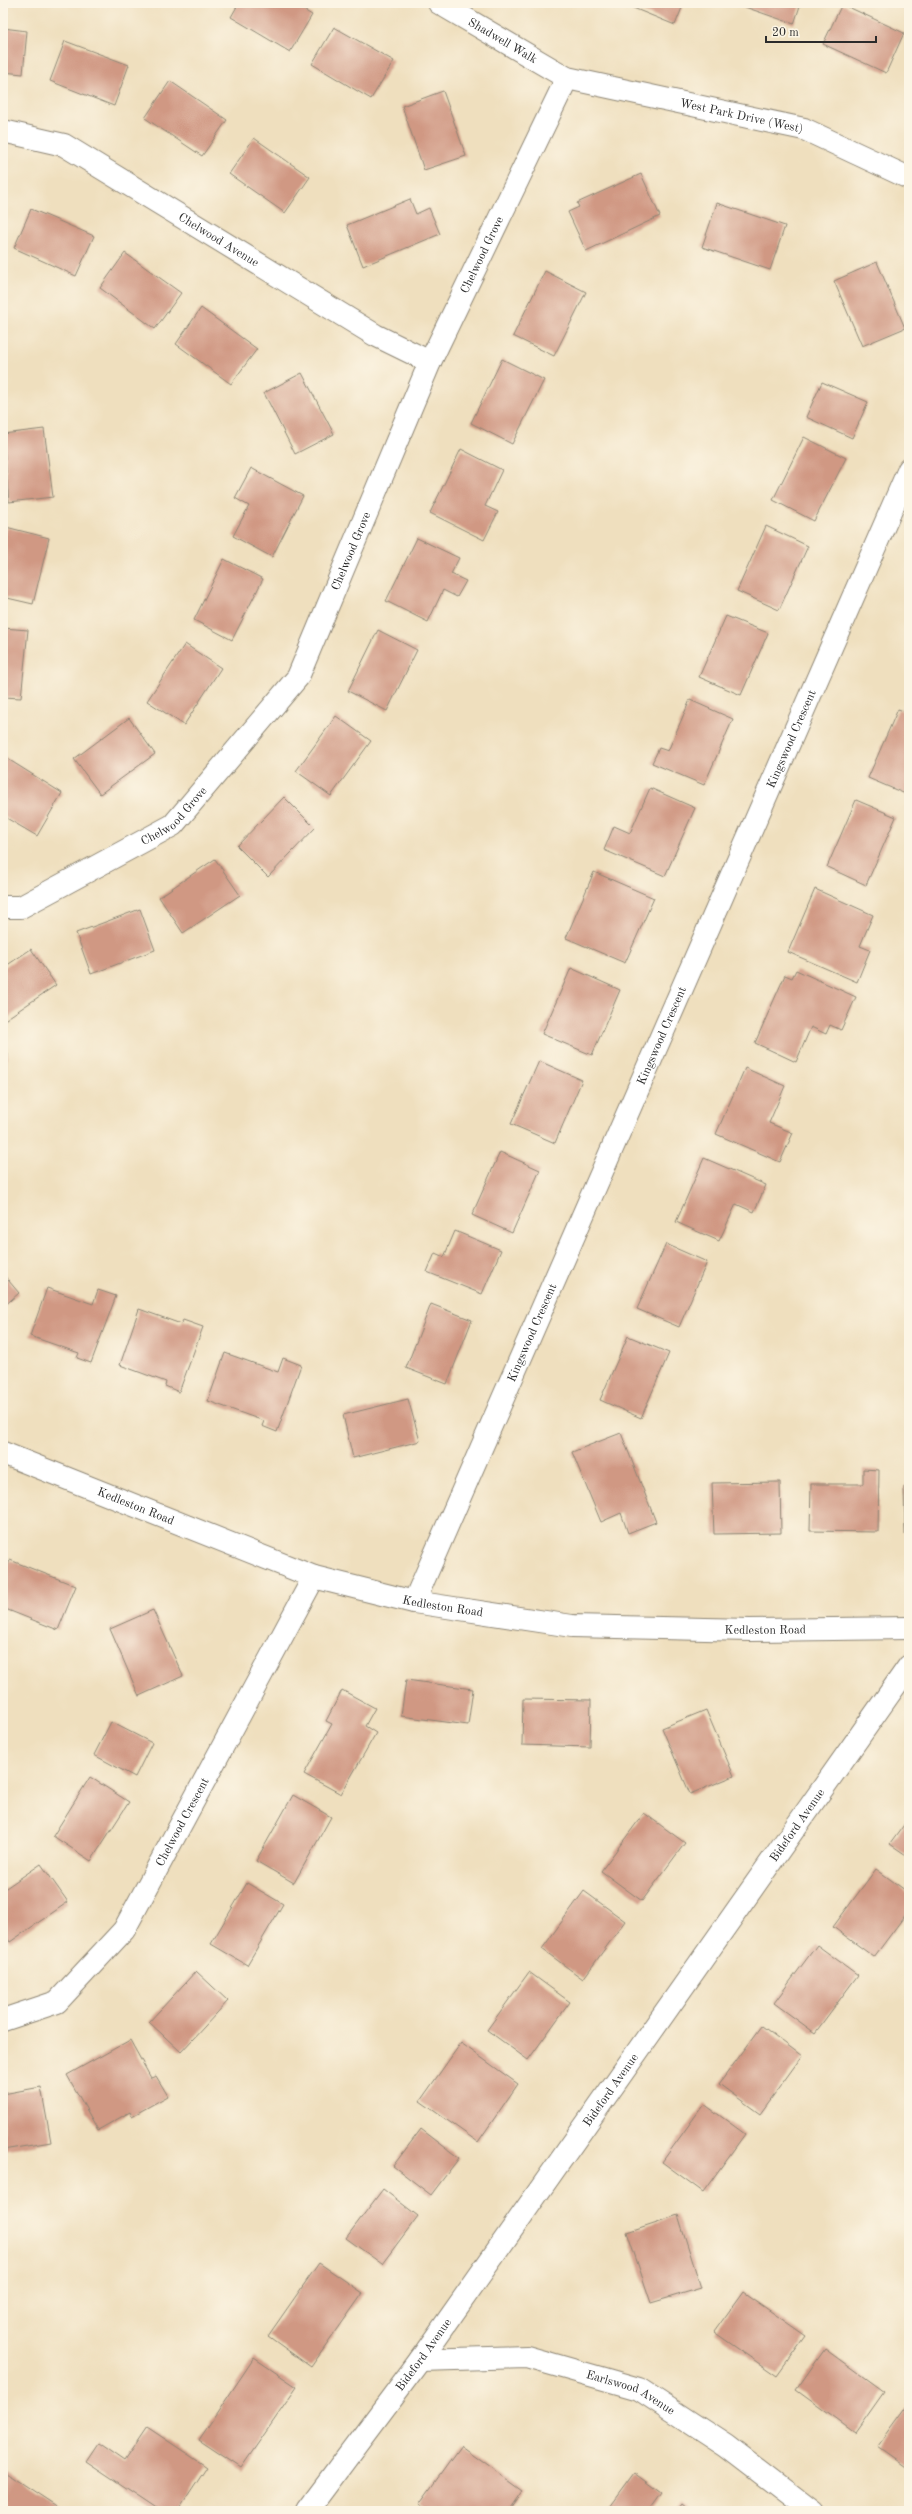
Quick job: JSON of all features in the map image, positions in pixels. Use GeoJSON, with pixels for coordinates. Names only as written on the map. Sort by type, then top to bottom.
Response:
{"type":"FeatureCollection","features":[{"type":"Feature","properties":{"kind":"street","name":"Shadwell Walk"},"geometry":{"type":"LineString","coordinates":[[439,3],[567,78]]}},
{"type":"Feature","properties":{"kind":"street","name":"West Park Drive (West)"},"geometry":{"type":"LineString","coordinates":[[567,78],[804,129],[909,178]]}},
{"type":"Feature","properties":{"kind":"street","name":"Chelwood Grove"},"geometry":{"type":"LineString","coordinates":[[3,907],[21,907],[173,825],[298,677],[430,362],[567,78]]}},
{"type":"Feature","properties":{"kind":"street","name":"Chelwood Avenue"},"geometry":{"type":"LineString","coordinates":[[3,131],[64,145],[375,335],[430,362]]}},
{"type":"Feature","properties":{"kind":"street","name":"Kingswood Crescent"},"geometry":{"type":"LineString","coordinates":[[414,1602],[909,469]]}},
{"type":"Feature","properties":{"kind":"street","name":"Kedleston Road"},"geometry":{"type":"LineString","coordinates":[[3,1453],[314,1577],[414,1602],[572,1626],[750,1630],[909,1628]]}},
{"type":"Feature","properties":{"kind":"street","name":"Chelwood Crescent"},"geometry":{"type":"LineString","coordinates":[[3,2020],[57,2002],[124,1930],[314,1577]]}},
{"type":"Feature","properties":{"kind":"street","name":"Bideford Avenue"},"geometry":{"type":"LineString","coordinates":[[307,2511],[420,2360],[909,1666]]}},
{"type":"Feature","properties":{"kind":"street","name":"Earlswood Avenue"},"geometry":{"type":"LineString","coordinates":[[420,2360],[527,2357],[639,2388],[726,2446],[812,2511]]}},
{"type":"Feature","properties":{"kind":"building"},"geometry":{"type":"Polygon","coordinates":[[[239,3],[292,3],[312,15],[290,52],[231,17],[239,3]]]}},
{"type":"Feature","properties":{"kind":"building"},"geometry":{"type":"Polygon","coordinates":[[[621,3],[684,3],[675,25],[621,3]]]}},
{"type":"Feature","properties":{"kind":"building"},"geometry":{"type":"Polygon","coordinates":[[[743,3],[801,3],[794,24],[742,6],[743,3]]]}},
{"type":"Feature","properties":{"kind":"building"},"geometry":{"type":"Polygon","coordinates":[[[842,4],[904,33],[886,73],[823,44],[842,4]]]}},
{"type":"Feature","properties":{"kind":"building"},"geometry":{"type":"Polygon","coordinates":[[[334,27],[394,61],[371,99],[312,64],[334,27]]]}},
{"type":"Feature","properties":{"kind":"building"},"geometry":{"type":"Polygon","coordinates":[[[3,28],[27,31],[23,74],[3,72],[3,28]]]}},
{"type":"Feature","properties":{"kind":"building"},"geometry":{"type":"Polygon","coordinates":[[[65,41],[129,65],[114,106],[50,81],[65,41]]]}},
{"type":"Feature","properties":{"kind":"building"},"geometry":{"type":"Polygon","coordinates":[[[170,81],[227,120],[202,156],[145,118],[170,81]]]}},
{"type":"Feature","properties":{"kind":"building"},"geometry":{"type":"Polygon","coordinates":[[[443,91],[466,156],[424,170],[402,106],[443,91]]]}},
{"type":"Feature","properties":{"kind":"building"},"geometry":{"type":"Polygon","coordinates":[[[254,138],[310,177],[285,213],[229,174],[254,138]]]}},
{"type":"Feature","properties":{"kind":"building"},"geometry":{"type":"Polygon","coordinates":[[[641,174],[660,216],[586,251],[568,212],[579,207],[577,203],[641,174]]]}},
{"type":"Feature","properties":{"kind":"building"},"geometry":{"type":"Polygon","coordinates":[[[410,199],[416,214],[429,208],[440,234],[363,266],[347,225],[410,199]]]}},
{"type":"Feature","properties":{"kind":"building"},"geometry":{"type":"Polygon","coordinates":[[[717,203],[785,226],[770,270],[702,247],[717,203]]]}},
{"type":"Feature","properties":{"kind":"building"},"geometry":{"type":"Polygon","coordinates":[[[31,209],[94,236],[76,276],[14,248],[31,209]]]}},
{"type":"Feature","properties":{"kind":"building"},"geometry":{"type":"Polygon","coordinates":[[[125,253],[181,293],[155,329],[100,288],[125,253]]]}},
{"type":"Feature","properties":{"kind":"building"},"geometry":{"type":"Polygon","coordinates":[[[877,262],[905,328],[862,346],[834,281],[877,262]]]}},
{"type":"Feature","properties":{"kind":"building"},"geometry":{"type":"Polygon","coordinates":[[[545,271],[586,292],[554,356],[513,336],[545,271]]]}},
{"type":"Feature","properties":{"kind":"building"},"geometry":{"type":"Polygon","coordinates":[[[201,308],[257,349],[231,384],[176,344],[201,308]]]}},
{"type":"Feature","properties":{"kind":"building"},"geometry":{"type":"Polygon","coordinates":[[[502,359],[544,380],[512,444],[471,423],[502,359]]]}},
{"type":"Feature","properties":{"kind":"building"},"geometry":{"type":"Polygon","coordinates":[[[302,373],[334,434],[295,454],[264,393],[302,373]]]}},
{"type":"Feature","properties":{"kind":"building"},"geometry":{"type":"Polygon","coordinates":[[[822,382],[868,402],[852,438],[806,417],[822,382]]]}},
{"type":"Feature","properties":{"kind":"building"},"geometry":{"type":"Polygon","coordinates":[[[44,429],[53,497],[9,502],[3,434],[44,429]]]}},
{"type":"Feature","properties":{"kind":"building"},"geometry":{"type":"Polygon","coordinates":[[[804,437],[846,458],[814,521],[773,500],[804,437]]]}},
{"type":"Feature","properties":{"kind":"building"},"geometry":{"type":"Polygon","coordinates":[[[461,449],[502,470],[485,506],[498,512],[484,540],[430,513],[461,449]]]}},
{"type":"Feature","properties":{"kind":"building"},"geometry":{"type":"Polygon","coordinates":[[[251,468],[303,496],[272,557],[233,536],[249,506],[235,498],[251,468]]]}},
{"type":"Feature","properties":{"kind":"building"},"geometry":{"type":"Polygon","coordinates":[[[766,526],[808,546],[779,610],[737,591],[766,526]]]}},
{"type":"Feature","properties":{"kind":"building"},"geometry":{"type":"Polygon","coordinates":[[[6,527],[49,538],[33,604],[3,597],[3,540],[6,527]]]}},
{"type":"Feature","properties":{"kind":"building"},"geometry":{"type":"Polygon","coordinates":[[[417,538],[459,558],[451,574],[466,581],[457,597],[443,590],[428,622],[386,601],[417,538]]]}},
{"type":"Feature","properties":{"kind":"building"},"geometry":{"type":"Polygon","coordinates":[[[224,559],[263,579],[232,640],[194,620],[224,559]]]}},
{"type":"Feature","properties":{"kind":"building"},"geometry":{"type":"Polygon","coordinates":[[[726,616],[768,633],[741,695],[699,677],[726,616]]]}},
{"type":"Feature","properties":{"kind":"building"},"geometry":{"type":"Polygon","coordinates":[[[3,628],[28,630],[21,698],[3,697],[3,628]]]}},
{"type":"Feature","properties":{"kind":"building"},"geometry":{"type":"Polygon","coordinates":[[[378,630],[417,650],[387,711],[348,691],[378,630]]]}},
{"type":"Feature","properties":{"kind":"building"},"geometry":{"type":"Polygon","coordinates":[[[185,644],[221,668],[184,725],[147,701],[185,644]]]}},
{"type":"Feature","properties":{"kind":"building"},"geometry":{"type":"Polygon","coordinates":[[[690,700],[733,719],[704,785],[652,763],[659,748],[668,751],[690,700]]]}},
{"type":"Feature","properties":{"kind":"building"},"geometry":{"type":"Polygon","coordinates":[[[898,709],[909,713],[908,795],[868,778],[898,709]]]}},
{"type":"Feature","properties":{"kind":"building"},"geometry":{"type":"Polygon","coordinates":[[[336,716],[371,741],[331,796],[296,771],[336,716]]]}},
{"type":"Feature","properties":{"kind":"building"},"geometry":{"type":"Polygon","coordinates":[[[129,718],[155,754],[100,794],[74,759],[129,718]]]}},
{"type":"Feature","properties":{"kind":"building"},"geometry":{"type":"Polygon","coordinates":[[[3,756],[62,793],[37,836],[3,816],[3,756]]]}},
{"type":"Feature","properties":{"kind":"building"},"geometry":{"type":"Polygon","coordinates":[[[650,788],[695,808],[665,876],[604,850],[614,826],[630,833],[650,788]]]}},
{"type":"Feature","properties":{"kind":"building"},"geometry":{"type":"Polygon","coordinates":[[[284,797],[315,828],[268,877],[237,846],[284,797]]]}},
{"type":"Feature","properties":{"kind":"building"},"geometry":{"type":"Polygon","coordinates":[[[856,800],[896,817],[866,885],[827,867],[856,800]]]}},
{"type":"Feature","properties":{"kind":"building"},"geometry":{"type":"Polygon","coordinates":[[[215,859],[240,895],[183,933],[159,897],[215,859]]]}},
{"type":"Feature","properties":{"kind":"building"},"geometry":{"type":"Polygon","coordinates":[[[594,872],[654,898],[625,963],[566,938],[594,872]]]}},
{"type":"Feature","properties":{"kind":"building"},"geometry":{"type":"Polygon","coordinates":[[[815,889],[873,915],[860,946],[870,950],[857,982],[788,952],[815,889]]]}},
{"type":"Feature","properties":{"kind":"building"},"geometry":{"type":"Polygon","coordinates":[[[140,909],[155,950],[91,974],[76,933],[140,909]]]}},
{"type":"Feature","properties":{"kind":"building"},"geometry":{"type":"Polygon","coordinates":[[[31,949],[56,985],[3,1021],[3,968],[31,949]]]}},
{"type":"Feature","properties":{"kind":"building"},"geometry":{"type":"Polygon","coordinates":[[[571,968],[620,990],[592,1055],[542,1034],[571,968]]]}},
{"type":"Feature","properties":{"kind":"building"},"geometry":{"type":"Polygon","coordinates":[[[796,970],[856,997],[841,1030],[830,1025],[826,1034],[811,1027],[796,1062],[755,1043],[785,975],[792,978],[796,970]]]}},
{"type":"Feature","properties":{"kind":"building"},"geometry":{"type":"Polygon","coordinates":[[[3,1053],[8,1054],[4,1082],[3,1082],[3,1053]]]}},
{"type":"Feature","properties":{"kind":"building"},"geometry":{"type":"Polygon","coordinates":[[[539,1061],[582,1080],[555,1143],[511,1124],[539,1061]]]}},
{"type":"Feature","properties":{"kind":"building"},"geometry":{"type":"Polygon","coordinates":[[[745,1068],[785,1086],[769,1123],[793,1133],[780,1162],[716,1134],[745,1068]]]}},
{"type":"Feature","properties":{"kind":"building"},"geometry":{"type":"Polygon","coordinates":[[[500,1152],[540,1170],[512,1233],[472,1215],[500,1152]]]}},
{"type":"Feature","properties":{"kind":"building"},"geometry":{"type":"Polygon","coordinates":[[[704,1158],[766,1185],[754,1212],[736,1204],[719,1241],[676,1222],[704,1158]]]}},
{"type":"Feature","properties":{"kind":"building"},"geometry":{"type":"Polygon","coordinates":[[[455,1231],[501,1250],[482,1294],[427,1272],[435,1253],[444,1257],[455,1231]]]}},
{"type":"Feature","properties":{"kind":"building"},"geometry":{"type":"Polygon","coordinates":[[[666,1244],[707,1262],[679,1327],[637,1309],[666,1244]]]}},
{"type":"Feature","properties":{"kind":"building"},"geometry":{"type":"Polygon","coordinates":[[[3,1274],[19,1293],[3,1307],[3,1274]]]}},
{"type":"Feature","properties":{"kind":"building"},"geometry":{"type":"Polygon","coordinates":[[[47,1288],[93,1304],[98,1290],[116,1296],[91,1363],[77,1358],[79,1353],[30,1336],[47,1288]]]}},
{"type":"Feature","properties":{"kind":"building"},"geometry":{"type":"Polygon","coordinates":[[[431,1304],[472,1320],[447,1384],[406,1368],[431,1304]]]}},
{"type":"Feature","properties":{"kind":"building"},"geometry":{"type":"Polygon","coordinates":[[[139,1309],[181,1324],[183,1320],[203,1327],[179,1392],[165,1386],[166,1382],[120,1365],[139,1309]]]}},
{"type":"Feature","properties":{"kind":"building"},"geometry":{"type":"Polygon","coordinates":[[[628,1336],[669,1353],[641,1418],[600,1400],[628,1336]]]}},
{"type":"Feature","properties":{"kind":"building"},"geometry":{"type":"Polygon","coordinates":[[[225,1353],[278,1372],[283,1358],[301,1365],[277,1432],[262,1426],[264,1421],[208,1401],[225,1353]]]}},
{"type":"Feature","properties":{"kind":"building"},"geometry":{"type":"Polygon","coordinates":[[[408,1399],[420,1441],[353,1458],[343,1415],[408,1399]]]}},
{"type":"Feature","properties":{"kind":"building"},"geometry":{"type":"Polygon","coordinates":[[[621,1433],[656,1522],[628,1533],[621,1513],[601,1522],[572,1452],[621,1433]]]}},
{"type":"Feature","properties":{"kind":"building"},"geometry":{"type":"Polygon","coordinates":[[[863,1469],[879,1470],[878,1532],[810,1531],[811,1484],[863,1484],[863,1469]]]}},
{"type":"Feature","properties":{"kind":"building"},"geometry":{"type":"Polygon","coordinates":[[[780,1482],[781,1533],[714,1534],[712,1483],[780,1482]]]}},
{"type":"Feature","properties":{"kind":"building"},"geometry":{"type":"Polygon","coordinates":[[[904,1487],[909,1487],[909,1535],[905,1535],[904,1487]]]}},
{"type":"Feature","properties":{"kind":"building"},"geometry":{"type":"Polygon","coordinates":[[[10,1560],[76,1586],[58,1630],[3,1608],[3,1578],[10,1560]]]}},
{"type":"Feature","properties":{"kind":"building"},"geometry":{"type":"Polygon","coordinates":[[[153,1610],[183,1676],[139,1696],[110,1629],[153,1610]]]}},
{"type":"Feature","properties":{"kind":"building"},"geometry":{"type":"Polygon","coordinates":[[[406,1680],[473,1689],[468,1725],[401,1716],[406,1680]]]}},
{"type":"Feature","properties":{"kind":"building"},"geometry":{"type":"Polygon","coordinates":[[[342,1690],[375,1708],[365,1726],[376,1733],[341,1794],[304,1774],[332,1724],[326,1721],[342,1690]]]}},
{"type":"Feature","properties":{"kind":"building"},"geometry":{"type":"Polygon","coordinates":[[[523,1699],[591,1700],[590,1747],[522,1745],[523,1699]]]}},
{"type":"Feature","properties":{"kind":"building"},"geometry":{"type":"Polygon","coordinates":[[[706,1710],[734,1776],[690,1794],[662,1728],[706,1710]]]}},
{"type":"Feature","properties":{"kind":"building"},"geometry":{"type":"Polygon","coordinates":[[[111,1722],[152,1743],[135,1777],[94,1755],[111,1722]]]}},
{"type":"Feature","properties":{"kind":"building"},"geometry":{"type":"Polygon","coordinates":[[[90,1777],[129,1802],[91,1861],[53,1836],[90,1777]]]}},
{"type":"Feature","properties":{"kind":"building"},"geometry":{"type":"Polygon","coordinates":[[[293,1795],[331,1817],[294,1883],[256,1861],[293,1795]]]}},
{"type":"Feature","properties":{"kind":"building"},"geometry":{"type":"Polygon","coordinates":[[[644,1813],[685,1843],[642,1901],[601,1871],[644,1813]]]}},
{"type":"Feature","properties":{"kind":"building"},"geometry":{"type":"Polygon","coordinates":[[[909,1818],[909,1857],[890,1844],[909,1818]]]}},
{"type":"Feature","properties":{"kind":"building"},"geometry":{"type":"Polygon","coordinates":[[[41,1864],[68,1902],[10,1942],[3,1932],[3,1890],[41,1864]]]}},
{"type":"Feature","properties":{"kind":"building"},"geometry":{"type":"Polygon","coordinates":[[[876,1869],[909,1893],[909,1910],[874,1957],[833,1927],[876,1869]]]}},
{"type":"Feature","properties":{"kind":"building"},"geometry":{"type":"Polygon","coordinates":[[[247,1883],[283,1904],[247,1965],[211,1944],[247,1883]]]}},
{"type":"Feature","properties":{"kind":"building"},"geometry":{"type":"Polygon","coordinates":[[[584,1891],[625,1921],[583,1979],[542,1949],[584,1891]]]}},
{"type":"Feature","properties":{"kind":"building"},"geometry":{"type":"Polygon","coordinates":[[[817,1945],[858,1975],[815,2033],[774,2003],[817,1945]]]}},
{"type":"Feature","properties":{"kind":"building"},"geometry":{"type":"Polygon","coordinates":[[[196,1971],[228,2001],[181,2052],[149,2022],[196,1971]]]}},
{"type":"Feature","properties":{"kind":"building"},"geometry":{"type":"Polygon","coordinates":[[[529,1972],[570,2002],[528,2060],[487,2030],[529,1972]]]}},
{"type":"Feature","properties":{"kind":"building"},"geometry":{"type":"Polygon","coordinates":[[[762,2026],[802,2056],[760,2114],[719,2084],[762,2026]]]}},
{"type":"Feature","properties":{"kind":"building"},"geometry":{"type":"Polygon","coordinates":[[[130,2040],[151,2078],[156,2076],[168,2096],[132,2116],[130,2112],[98,2130],[67,2075],[130,2040]]]}},
{"type":"Feature","properties":{"kind":"building"},"geometry":{"type":"Polygon","coordinates":[[[461,2043],[518,2084],[478,2142],[420,2101],[461,2043]]]}},
{"type":"Feature","properties":{"kind":"building"},"geometry":{"type":"Polygon","coordinates":[[[41,2087],[51,2142],[3,2150],[3,2094],[41,2087]]]}},
{"type":"Feature","properties":{"kind":"building"},"geometry":{"type":"Polygon","coordinates":[[[704,2104],[745,2134],[703,2192],[662,2162],[704,2104]]]}},
{"type":"Feature","properties":{"kind":"building"},"geometry":{"type":"Polygon","coordinates":[[[421,2129],[459,2158],[431,2195],[393,2166],[421,2129]]]}},
{"type":"Feature","properties":{"kind":"building"},"geometry":{"type":"Polygon","coordinates":[[[383,2189],[418,2216],[382,2264],[346,2238],[383,2189]]]}},
{"type":"Feature","properties":{"kind":"building"},"geometry":{"type":"Polygon","coordinates":[[[678,2215],[701,2288],[651,2303],[627,2232],[678,2215]]]}},
{"type":"Feature","properties":{"kind":"building"},"geometry":{"type":"Polygon","coordinates":[[[319,2263],[363,2293],[311,2367],[268,2336],[319,2263]]]}},
{"type":"Feature","properties":{"kind":"building"},"geometry":{"type":"Polygon","coordinates":[[[743,2292],[806,2336],[777,2376],[714,2332],[743,2292]]]}},
{"type":"Feature","properties":{"kind":"building"},"geometry":{"type":"Polygon","coordinates":[[[825,2349],[884,2392],[855,2433],[796,2390],[825,2349]]]}},
{"type":"Feature","properties":{"kind":"building"},"geometry":{"type":"Polygon","coordinates":[[[254,2358],[297,2387],[241,2468],[199,2440],[254,2358]]]}},
{"type":"Feature","properties":{"kind":"building"},"geometry":{"type":"Polygon","coordinates":[[[908,2406],[909,2407],[909,2469],[878,2447],[908,2406]]]}},
{"type":"Feature","properties":{"kind":"building"},"geometry":{"type":"Polygon","coordinates":[[[147,2427],[207,2467],[178,2511],[161,2511],[86,2461],[98,2443],[124,2461],[147,2427]]]}},
{"type":"Feature","properties":{"kind":"building"},"geometry":{"type":"Polygon","coordinates":[[[461,2446],[523,2491],[509,2511],[428,2511],[419,2504],[461,2446]]]}},
{"type":"Feature","properties":{"kind":"building"},"geometry":{"type":"Polygon","coordinates":[[[5,2472],[64,2511],[3,2511],[3,2475],[5,2472]]]}},
{"type":"Feature","properties":{"kind":"building"},"geometry":{"type":"Polygon","coordinates":[[[634,2473],[661,2493],[648,2511],[606,2511],[634,2473]]]}},
{"type":"Feature","properties":{"kind":"building"},"geometry":{"type":"Polygon","coordinates":[[[682,2503],[692,2511],[676,2511],[682,2503]]]}}]}
